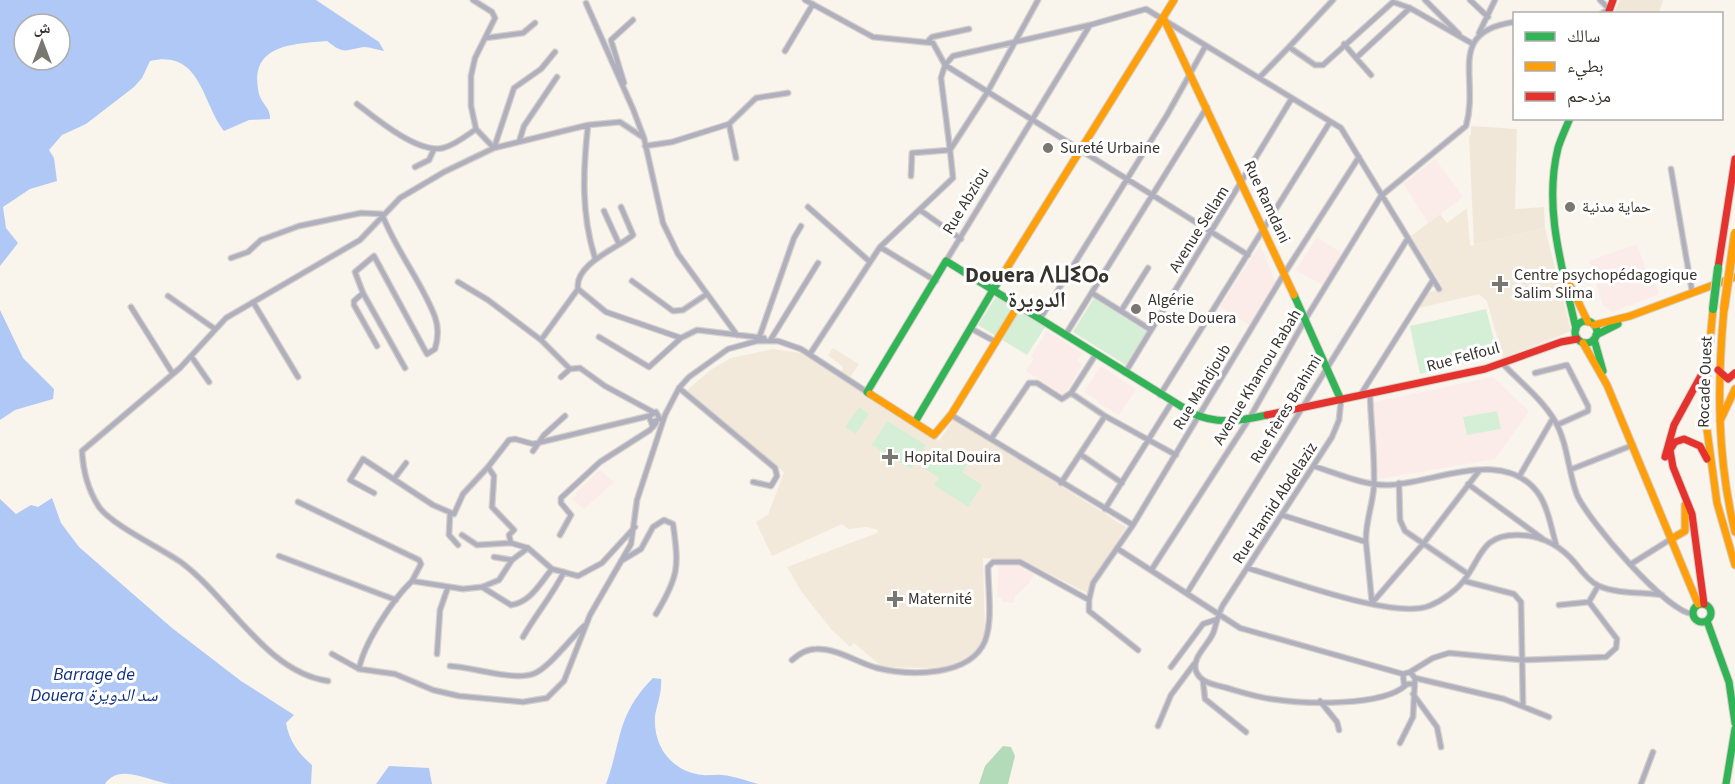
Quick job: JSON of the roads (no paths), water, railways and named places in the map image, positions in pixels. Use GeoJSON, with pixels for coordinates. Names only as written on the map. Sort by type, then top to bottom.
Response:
{"type":"FeatureCollection","features":[{"type":"Feature","properties":{"kind":"main road"},"geometry":{"type":"LineString","coordinates":[[915,422],[993,290],[1174,0]]}},
{"type":"Feature","properties":{"kind":"main road","name":"Rue Ramdani"},"geometry":{"type":"LineString","coordinates":[[1163,17],[1265,231],[1341,400]]}},
{"type":"Feature","properties":{"kind":"main road"},"geometry":{"type":"LineString","coordinates":[[1569,120],[1558,146],[1552,180],[1554,231],[1578,335],[1607,385],[1671,539],[1701,604],[1711,610],[1707,621],[1723,660],[1734,704],[1735,723]]}},
{"type":"Feature","properties":{"kind":"main road"},"geometry":{"type":"LineString","coordinates":[[1735,159],[1718,268],[1704,408],[1720,519],[1735,565]]}},
{"type":"Feature","properties":{"kind":"main road","name":"Rocade Ouest"},"geometry":{"type":"LineString","coordinates":[[1735,233],[1718,370],[1718,428],[1724,488],[1735,532]]}},
{"type":"Feature","properties":{"kind":"main road"},"geometry":{"type":"LineString","coordinates":[[946,261],[1198,418]]}},
{"type":"Feature","properties":{"kind":"main road","name":"Rue Abziou"},"geometry":{"type":"LineString","coordinates":[[867,392],[946,261]]}},
{"type":"Feature","properties":{"kind":"main road"},"geometry":{"type":"LineString","coordinates":[[1563,272],[1593,330],[1607,385]]}},
{"type":"Feature","properties":{"kind":"main road"},"geometry":{"type":"LineString","coordinates":[[1578,335],[1735,277]]}},
{"type":"Feature","properties":{"kind":"main road"},"geometry":{"type":"LineString","coordinates":[[867,392],[934,435],[951,415],[1018,304]]}},
{"type":"Feature","properties":{"kind":"main road"},"geometry":{"type":"LineString","coordinates":[[1578,335],[1582,322],[1593,330]]}},
{"type":"Feature","properties":{"kind":"main road","name":"Rue Felfoul"},"geometry":{"type":"LineString","coordinates":[[1198,418],[1215,423],[1249,419],[1370,394],[1502,363],[1578,335]]}},
{"type":"Feature","properties":{"kind":"main road"},"geometry":{"type":"LineString","coordinates":[[1692,514],[1666,463],[1665,449],[1668,437],[1693,395],[1708,360]]}},
{"type":"Feature","properties":{"kind":"main road"},"geometry":{"type":"LineString","coordinates":[[1718,370],[1728,379],[1735,373]]}},
{"type":"Feature","properties":{"kind":"main road"},"geometry":{"type":"LineString","coordinates":[[1718,428],[1735,389]]}},
{"type":"Feature","properties":{"kind":"main road"},"geometry":{"type":"LineString","coordinates":[[1707,621],[1698,621],[1693,614],[1701,604],[1692,514],[1670,458],[1670,450],[1675,442],[1684,439],[1700,446],[1712,476]]}},
{"type":"Feature","properties":{"kind":"main road"},"geometry":{"type":"LineString","coordinates":[[1671,539],[1685,531],[1684,502]]}},
{"type":"Feature","properties":{"kind":"main road"},"geometry":{"type":"LineString","coordinates":[[1725,784],[1735,729]]}},
{"type":"Feature","properties":{"kind":"street"},"geometry":{"type":"LineString","coordinates":[[473,0],[492,12],[495,18],[475,58],[471,76],[471,106],[476,129],[494,148]]}},
{"type":"Feature","properties":{"kind":"street"},"geometry":{"type":"LineString","coordinates":[[805,0],[873,37],[928,41],[936,47],[945,65],[1032,122],[1248,255]]}},
{"type":"Feature","properties":{"kind":"street"},"geometry":{"type":"LineString","coordinates":[[950,150],[987,93],[1038,0]]}},
{"type":"Feature","properties":{"kind":"street"},"geometry":{"type":"LineString","coordinates":[[1260,77],[1334,0]]}},
{"type":"Feature","properties":{"kind":"street"},"geometry":{"type":"LineString","coordinates":[[1425,0],[1465,41]]}},
{"type":"Feature","properties":{"kind":"street"},"geometry":{"type":"LineString","coordinates":[[1470,0],[1488,17]]}},
{"type":"Feature","properties":{"kind":"street"},"geometry":{"type":"LineString","coordinates":[[1289,47],[1320,66],[1389,4],[1399,3],[1473,44],[1495,0]]}},
{"type":"Feature","properties":{"kind":"street"},"geometry":{"type":"LineString","coordinates":[[1600,0],[1610,7]]}},
{"type":"Feature","properties":{"kind":"street"},"geometry":{"type":"LineString","coordinates":[[586,3],[644,138],[663,223],[678,254],[737,335]]}},
{"type":"Feature","properties":{"kind":"street"},"geometry":{"type":"LineString","coordinates":[[785,51],[813,4]]}},
{"type":"Feature","properties":{"kind":"street"},"geometry":{"type":"LineString","coordinates":[[1356,58],[1410,8]]}},
{"type":"Feature","properties":{"kind":"street"},"geometry":{"type":"LineString","coordinates":[[810,354],[880,247],[953,178],[941,87],[941,72],[945,65],[957,55],[1090,26],[1146,9],[1163,17],[1205,47],[1260,77],[1341,128],[1439,289]]}},
{"type":"Feature","properties":{"kind":"street"},"geometry":{"type":"LineString","coordinates":[[623,85],[623,76],[611,40],[633,20]]}},
{"type":"Feature","properties":{"kind":"street"},"geometry":{"type":"LineString","coordinates":[[1478,34],[1489,27],[1513,22]]}},
{"type":"Feature","properties":{"kind":"street"},"geometry":{"type":"LineString","coordinates":[[486,38],[523,33],[535,23]]}},
{"type":"Feature","properties":{"kind":"street","name":"Rue Abziou"},"geometry":{"type":"LineString","coordinates":[[946,261],[1090,26]]}},
{"type":"Feature","properties":{"kind":"street"},"geometry":{"type":"LineString","coordinates":[[928,41],[932,37],[969,29]]}},
{"type":"Feature","properties":{"kind":"street"},"geometry":{"type":"LineString","coordinates":[[1344,44],[1371,75]]}},
{"type":"Feature","properties":{"kind":"street","name":"Avenue Khamou Rabah"},"geometry":{"type":"LineString","coordinates":[[1152,569],[1249,419],[1305,320],[1381,196],[1466,126],[1473,44]]}},
{"type":"Feature","properties":{"kind":"street"},"geometry":{"type":"LineString","coordinates":[[1040,319],[1128,180],[1205,47]]}},
{"type":"Feature","properties":{"kind":"street"},"geometry":{"type":"LineString","coordinates":[[494,148],[514,88],[541,69],[555,52]]}},
{"type":"Feature","properties":{"kind":"street"},"geometry":{"type":"LineString","coordinates":[[519,142],[524,126],[556,77]]}},
{"type":"Feature","properties":{"kind":"street"},"geometry":{"type":"LineString","coordinates":[[645,146],[672,142],[729,124],[756,98],[788,93]]}},
{"type":"Feature","properties":{"kind":"street","name":"Avenue Sellam"},"geometry":{"type":"LineString","coordinates":[[1125,373],[1292,98]]}},
{"type":"Feature","properties":{"kind":"street"},"geometry":{"type":"LineString","coordinates":[[357,104],[402,137],[434,149],[449,146],[476,129]]}},
{"type":"Feature","properties":{"kind":"street"},"geometry":{"type":"LineString","coordinates":[[1066,334],[1207,107]]}},
{"type":"Feature","properties":{"kind":"street"},"geometry":{"type":"LineString","coordinates":[[328,681],[312,679],[283,664],[222,600],[183,564],[100,507],[86,479],[82,451],[173,374],[226,318],[360,240],[392,204],[466,160],[494,148],[588,125],[620,122],[644,138]]}},
{"type":"Feature","properties":{"kind":"street"},"geometry":{"type":"LineString","coordinates":[[1160,395],[1265,231],[1330,122]]}},
{"type":"Feature","properties":{"kind":"street"},"geometry":{"type":"LineString","coordinates":[[729,124],[736,158]]}},
{"type":"Feature","properties":{"kind":"street"},"geometry":{"type":"LineString","coordinates":[[588,125],[584,159],[584,216],[595,258]]}},
{"type":"Feature","properties":{"kind":"street"},"geometry":{"type":"LineString","coordinates":[[415,167],[429,160],[434,149]]}},
{"type":"Feature","properties":{"kind":"street"},"geometry":{"type":"LineString","coordinates":[[911,176],[912,153],[950,150]]}},
{"type":"Feature","properties":{"kind":"street","name":"Rue Mahdjoub"},"geometry":{"type":"LineString","coordinates":[[1089,600],[1093,583],[1133,525],[1284,274],[1359,157]]}},
{"type":"Feature","properties":{"kind":"street"},"geometry":{"type":"LineString","coordinates":[[1671,169],[1692,291]]}},
{"type":"Feature","properties":{"kind":"street"},"geometry":{"type":"LineString","coordinates":[[541,340],[578,289],[578,281],[595,258],[631,237],[634,231],[621,207]]}},
{"type":"Feature","properties":{"kind":"street"},"geometry":{"type":"LineString","coordinates":[[808,207],[869,261]]}},
{"type":"Feature","properties":{"kind":"street"},"geometry":{"type":"LineString","coordinates":[[920,210],[961,239]]}},
{"type":"Feature","properties":{"kind":"street"},"geometry":{"type":"LineString","coordinates":[[604,211],[620,244]]}},
{"type":"Feature","properties":{"kind":"street"},"geometry":{"type":"LineString","coordinates":[[231,258],[248,252],[261,240],[299,226],[361,213],[382,214]]}},
{"type":"Feature","properties":{"kind":"street"},"geometry":{"type":"LineString","coordinates":[[382,214],[390,236],[436,318],[438,337],[435,349],[427,354],[374,256],[355,272],[363,293],[405,368]]}},
{"type":"Feature","properties":{"kind":"street"},"geometry":{"type":"LineString","coordinates":[[759,338],[794,238],[801,226]]}},
{"type":"Feature","properties":{"kind":"street","name":"Rue frères Brahimi"},"geometry":{"type":"LineString","coordinates":[[1187,592],[1302,408],[1325,367],[1408,238]]}},
{"type":"Feature","properties":{"kind":"street"},"geometry":{"type":"LineString","coordinates":[[880,247],[936,281]]}},
{"type":"Feature","properties":{"kind":"street"},"geometry":{"type":"LineString","coordinates":[[771,339],[818,263]]}},
{"type":"Feature","properties":{"kind":"street"},"geometry":{"type":"LineString","coordinates":[[1121,311],[1148,268]]}},
{"type":"Feature","properties":{"kind":"street"},"geometry":{"type":"LineString","coordinates":[[1360,396],[1433,280]]}},
{"type":"Feature","properties":{"kind":"street"},"geometry":{"type":"LineString","coordinates":[[632,281],[673,311],[683,310],[707,294]]}},
{"type":"Feature","properties":{"kind":"street"},"geometry":{"type":"LineString","coordinates":[[458,282],[488,300],[541,340],[568,370],[574,373]]}},
{"type":"Feature","properties":{"kind":"street"},"geometry":{"type":"LineString","coordinates":[[578,289],[606,312],[681,338]]}},
{"type":"Feature","properties":{"kind":"street"},"geometry":{"type":"LineString","coordinates":[[363,293],[354,301],[354,305],[377,346]]}},
{"type":"Feature","properties":{"kind":"street"},"geometry":{"type":"LineString","coordinates":[[1092,293],[1151,330]]}},
{"type":"Feature","properties":{"kind":"street"},"geometry":{"type":"LineString","coordinates":[[168,296],[214,329]]}},
{"type":"Feature","properties":{"kind":"street"},"geometry":{"type":"LineString","coordinates":[[253,302],[298,377]]}},
{"type":"Feature","properties":{"kind":"street"},"geometry":{"type":"LineString","coordinates":[[131,307],[173,374]]}},
{"type":"Feature","properties":{"kind":"street"},"geometry":{"type":"LineString","coordinates":[[970,328],[994,341]]}},
{"type":"Feature","properties":{"kind":"street"},"geometry":{"type":"LineString","coordinates":[[599,337],[649,367],[681,338],[697,330],[778,340],[794,345],[810,354],[867,392]]}},
{"type":"Feature","properties":{"kind":"street"},"geometry":{"type":"LineString","coordinates":[[332,654],[359,669],[395,674],[434,690],[459,696],[535,702],[547,698],[564,681],[586,624],[618,563],[631,544],[637,500],[656,424],[679,388],[695,372],[728,349],[757,341],[778,340]]}},
{"type":"Feature","properties":{"kind":"street"},"geometry":{"type":"LineString","coordinates":[[992,439],[1029,383],[1037,382],[1062,399],[1071,393],[1096,354]]}},
{"type":"Feature","properties":{"kind":"street"},"geometry":{"type":"LineString","coordinates":[[191,356],[209,382]]}},
{"type":"Feature","properties":{"kind":"street"},"geometry":{"type":"LineString","coordinates":[[1502,363],[1557,425],[1572,469],[1576,492],[1587,515],[1662,595],[1682,611],[1693,614]]}},
{"type":"Feature","properties":{"kind":"street"},"geometry":{"type":"LineString","coordinates":[[1535,374],[1567,365],[1588,406],[1588,411],[1584,414],[1557,425]]}},
{"type":"Feature","properties":{"kind":"street"},"geometry":{"type":"LineString","coordinates":[[561,378],[568,370],[580,368],[605,387],[651,414],[656,424]]}},
{"type":"Feature","properties":{"kind":"street"},"geometry":{"type":"LineString","coordinates":[[679,388],[775,468],[777,476],[771,486],[753,482]]}},
{"type":"Feature","properties":{"kind":"street"},"geometry":{"type":"LineString","coordinates":[[1071,393],[1105,416],[1176,455]]}},
{"type":"Feature","properties":{"kind":"street"},"geometry":{"type":"LineString","coordinates":[[1370,394],[1374,483],[1371,511],[1365,527],[1372,603]]}},
{"type":"Feature","properties":{"kind":"street","name":"Rue Hamid Abdelaziz"},"geometry":{"type":"LineString","coordinates":[[1158,726],[1171,695],[1195,663],[1214,631],[1218,614],[1336,429],[1341,400]]}},
{"type":"Feature","properties":{"kind":"street"},"geometry":{"type":"LineString","coordinates":[[1105,509],[1172,402]]}},
{"type":"Feature","properties":{"kind":"street"},"geometry":{"type":"LineString","coordinates":[[450,514],[454,514],[463,494],[509,440],[515,439],[528,444],[539,443],[651,414],[662,415]]}},
{"type":"Feature","properties":{"kind":"street"},"geometry":{"type":"LineString","coordinates":[[951,415],[1133,525]]}},
{"type":"Feature","properties":{"kind":"street"},"geometry":{"type":"LineString","coordinates":[[533,452],[566,416]]}},
{"type":"Feature","properties":{"kind":"street"},"geometry":{"type":"LineString","coordinates":[[1061,483],[1105,416]]}},
{"type":"Feature","properties":{"kind":"street"},"geometry":{"type":"LineString","coordinates":[[1519,477],[1553,418]]}},
{"type":"Feature","properties":{"kind":"street"},"geometry":{"type":"LineString","coordinates":[[560,535],[570,515],[561,503],[561,498],[600,462],[656,424]]}},
{"type":"Feature","properties":{"kind":"street"},"geometry":{"type":"LineString","coordinates":[[1572,469],[1633,445]]}},
{"type":"Feature","properties":{"kind":"street"},"geometry":{"type":"LineString","coordinates":[[1080,454],[1122,483]]}},
{"type":"Feature","properties":{"kind":"street"},"geometry":{"type":"LineString","coordinates":[[374,493],[350,480],[363,459],[450,514]]}},
{"type":"Feature","properties":{"kind":"street"},"geometry":{"type":"LineString","coordinates":[[394,479],[406,463]]}},
{"type":"Feature","properties":{"kind":"street"},"geometry":{"type":"LineString","coordinates":[[1313,466],[1374,483],[1400,483],[1479,471],[1502,471],[1519,477],[1541,497],[1556,544],[1598,586],[1662,595]]}},
{"type":"Feature","properties":{"kind":"street"},"geometry":{"type":"LineString","coordinates":[[488,467],[494,476],[492,507],[514,530],[509,535],[511,543]]}},
{"type":"Feature","properties":{"kind":"street"},"geometry":{"type":"LineString","coordinates":[[1372,603],[1423,544],[1479,471]]}},
{"type":"Feature","properties":{"kind":"street"},"geometry":{"type":"LineString","coordinates":[[1400,483],[1401,526],[1423,544],[1468,574]]}},
{"type":"Feature","properties":{"kind":"street"},"geometry":{"type":"LineString","coordinates":[[1468,484],[1545,541]]}},
{"type":"Feature","properties":{"kind":"street"},"geometry":{"type":"LineString","coordinates":[[298,502],[420,560],[421,564],[412,581],[396,600],[361,658],[359,669]]}},
{"type":"Feature","properties":{"kind":"street"},"geometry":{"type":"LineString","coordinates":[[450,514],[449,535],[458,544]]}},
{"type":"Feature","properties":{"kind":"street"},"geometry":{"type":"LineString","coordinates":[[1282,515],[1366,542]]}},
{"type":"Feature","properties":{"kind":"street"},"geometry":{"type":"LineString","coordinates":[[618,563],[641,549],[658,522],[664,520],[673,524],[679,560],[677,572],[656,614]]}},
{"type":"Feature","properties":{"kind":"street"},"geometry":{"type":"LineString","coordinates":[[462,535],[477,545],[511,543],[528,548],[552,569],[578,576],[602,563],[635,527]]}},
{"type":"Feature","properties":{"kind":"street"},"geometry":{"type":"LineString","coordinates":[[1247,568],[1397,610],[1428,606],[1447,596],[1464,580],[1479,554],[1494,539],[1521,535],[1556,544]]}},
{"type":"Feature","properties":{"kind":"street"},"geometry":{"type":"LineString","coordinates":[[1631,564],[1671,539]]}},
{"type":"Feature","properties":{"kind":"street"},"geometry":{"type":"LineString","coordinates":[[412,581],[463,589],[482,587],[499,580],[512,560],[528,548]]}},
{"type":"Feature","properties":{"kind":"street"},"geometry":{"type":"LineString","coordinates":[[1118,549],[1240,628],[1403,674],[1433,658],[1449,653],[1522,660],[1601,658],[1611,654],[1616,648],[1616,635],[1589,602]]}},
{"type":"Feature","properties":{"kind":"street"},"geometry":{"type":"LineString","coordinates":[[279,556],[396,600]]}},
{"type":"Feature","properties":{"kind":"street"},"geometry":{"type":"LineString","coordinates":[[494,557],[512,560]]}},
{"type":"Feature","properties":{"kind":"street"},"geometry":{"type":"LineString","coordinates":[[792,660],[799,654],[818,649],[893,670],[937,669],[955,667],[969,662],[979,652],[988,631],[988,567],[993,562],[1020,562],[1089,600],[1089,611],[1138,650]]}},
{"type":"Feature","properties":{"kind":"street"},"geometry":{"type":"LineString","coordinates":[[482,587],[511,604],[516,604],[527,600],[552,569]]}},
{"type":"Feature","properties":{"kind":"street"},"geometry":{"type":"LineString","coordinates":[[523,637],[535,615],[549,600],[564,572]]}},
{"type":"Feature","properties":{"kind":"street"},"geometry":{"type":"LineString","coordinates":[[1464,580],[1518,597],[1523,607],[1522,705]]}},
{"type":"Feature","properties":{"kind":"street"},"geometry":{"type":"LineString","coordinates":[[1589,602],[1598,586]]}},
{"type":"Feature","properties":{"kind":"street"},"geometry":{"type":"LineString","coordinates":[[437,654],[440,610],[448,587]]}},
{"type":"Feature","properties":{"kind":"street"},"geometry":{"type":"LineString","coordinates":[[1559,605],[1589,602]]}},
{"type":"Feature","properties":{"kind":"street"},"geometry":{"type":"LineString","coordinates":[[1171,667],[1203,624],[1215,620]]}},
{"type":"Feature","properties":{"kind":"street"},"geometry":{"type":"LineString","coordinates":[[450,666],[502,674],[533,675],[545,666],[586,624]]}},
{"type":"Feature","properties":{"kind":"street"},"geometry":{"type":"LineString","coordinates":[[1195,663],[1197,674],[1203,681],[1205,699],[1246,732]]}},
{"type":"Feature","properties":{"kind":"street"},"geometry":{"type":"LineString","coordinates":[[1410,672],[1415,678],[1522,705],[1549,717]]}},
{"type":"Feature","properties":{"kind":"street"},"geometry":{"type":"LineString","coordinates":[[1403,674],[1402,681],[1406,685]]}},
{"type":"Feature","properties":{"kind":"street"},"geometry":{"type":"LineString","coordinates":[[1400,743],[1413,717],[1415,678]]}},
{"type":"Feature","properties":{"kind":"street"},"geometry":{"type":"LineString","coordinates":[[1203,681],[1271,699],[1320,701],[1378,698],[1396,693],[1406,685],[1413,684]]}},
{"type":"Feature","properties":{"kind":"street"},"geometry":{"type":"LineString","coordinates":[[1413,694],[1437,727],[1441,747]]}},
{"type":"Feature","properties":{"kind":"street"},"geometry":{"type":"LineString","coordinates":[[1320,701],[1337,722],[1340,730]]}},
{"type":"Feature","properties":{"kind":"street"},"geometry":{"type":"LineString","coordinates":[[1641,784],[1653,752]]}},
{"type":"Feature","properties":{"kind":"water"},"geometry":{"type":"Polygon","coordinates":[[[0,0],[316,0],[379,42],[384,51],[369,47],[341,50],[327,41],[287,46],[275,50],[266,56],[260,65],[257,78],[259,94],[269,112],[270,119],[249,120],[224,131],[190,70],[180,63],[167,59],[150,61],[142,78],[134,87],[86,124],[62,135],[49,150],[54,158],[57,181],[30,189],[3,207],[6,228],[18,243],[0,266],[0,0]]]}},
{"type":"Feature","properties":{"kind":"water"},"geometry":{"type":"Polygon","coordinates":[[[0,310],[23,358],[54,389],[53,399],[15,410],[0,420],[0,310]]]}},
{"type":"Feature","properties":{"kind":"water","name":"Barrage de Douera سد الدويرة"},"geometry":{"type":"Polygon","coordinates":[[[52,498],[61,523],[79,547],[172,628],[241,681],[294,715],[286,723],[287,730],[295,747],[312,765],[311,784],[170,784],[136,775],[118,774],[105,784],[0,784],[0,499],[16,514],[31,505],[38,507],[52,498]]]}},
{"type":"Feature","properties":{"kind":"water"},"geometry":{"type":"Polygon","coordinates":[[[653,678],[661,679],[655,727],[661,748],[667,756],[682,769],[692,773],[736,777],[758,784],[606,784],[626,716],[641,691],[653,678]]]}},
{"type":"Feature","properties":{"kind":"water"},"geometry":{"type":"Polygon","coordinates":[[[389,766],[429,768],[432,784],[376,784],[389,766]]]}},
{"type":"Feature","properties":{"kind":"place","name":"Sureté Urbaine"},"geometry":{"type":"Point","coordinates":[1048,148]}},
{"type":"Feature","properties":{"kind":"place","name":"حماية مدنية"},"geometry":{"type":"Point","coordinates":[1570,207]}},
{"type":"Feature","properties":{"kind":"place","name":"Centre psychopédagogique Salim Slima"},"geometry":{"type":"Point","coordinates":[1500,284]}},
{"type":"Feature","properties":{"kind":"place","name":"Algérie Poste Douera"},"geometry":{"type":"Point","coordinates":[1136,309]}},
{"type":"Feature","properties":{"kind":"place","name":"Hopital Douira"},"geometry":{"type":"Point","coordinates":[890,457]}},
{"type":"Feature","properties":{"kind":"place","name":"Maternité"},"geometry":{"type":"Point","coordinates":[895,599]}},
{"type":"Feature","properties":{"kind":"district","name":"Douera ⴷⵡⵉⵔⴰ الدويرة"},"geometry":{"type":"Point","coordinates":[1037,288]}}]}
